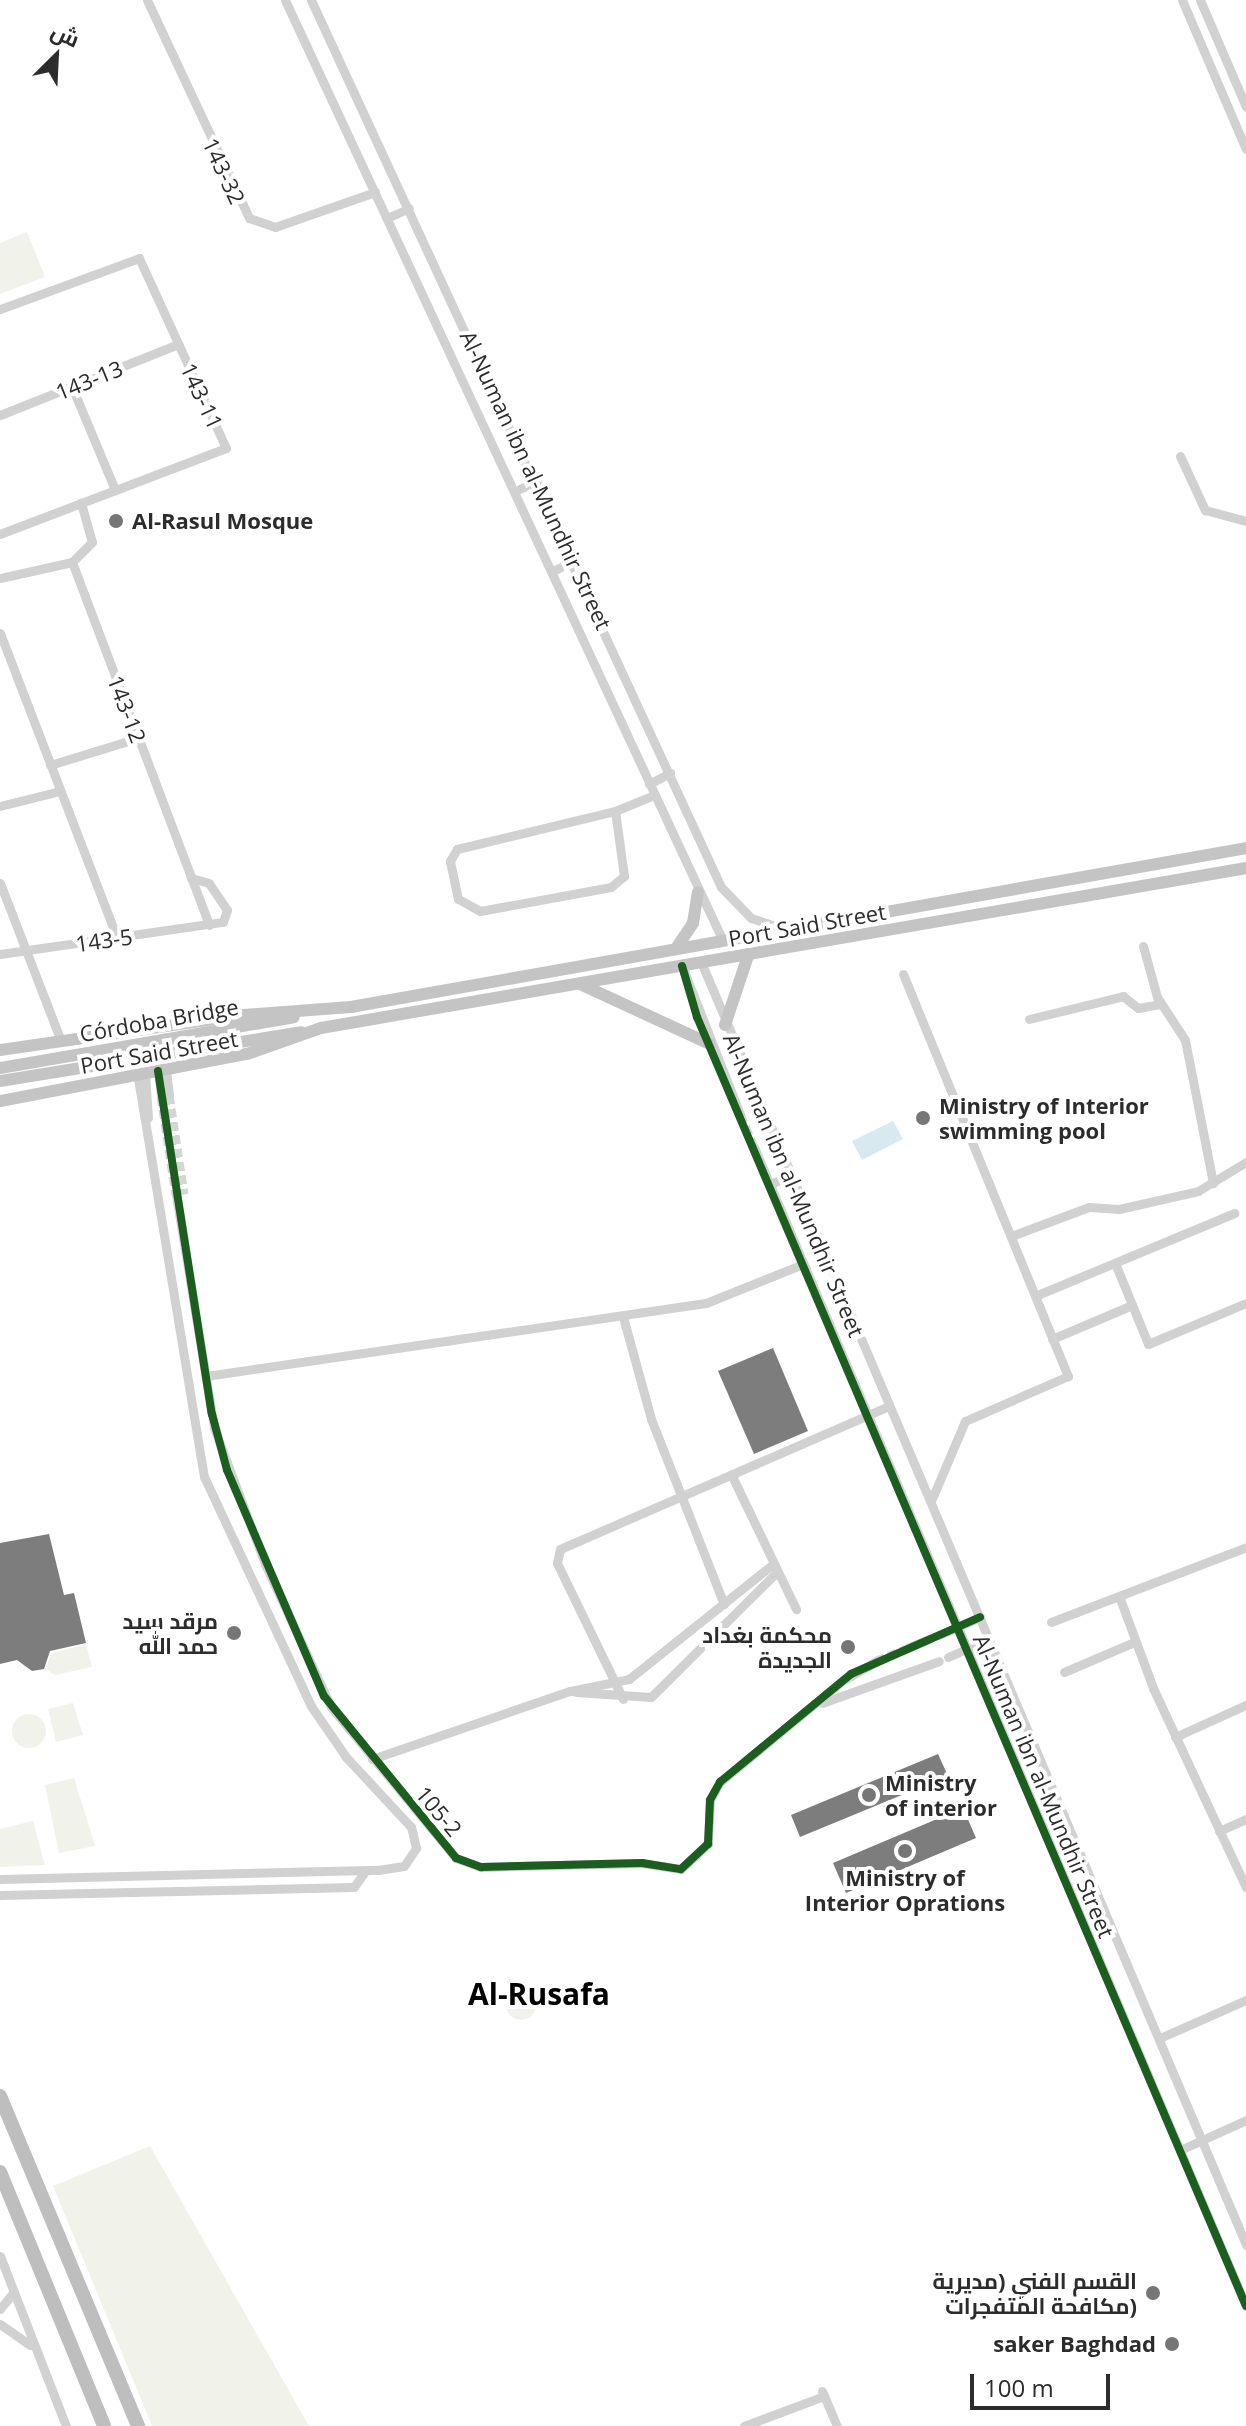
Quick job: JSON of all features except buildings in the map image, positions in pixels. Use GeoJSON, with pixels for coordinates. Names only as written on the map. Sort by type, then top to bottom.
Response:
{"type":"FeatureCollection","features":[{"type":"Feature","properties":{"kind":"highway"},"geometry":{"type":"LineString","coordinates":[[0,2096],[138,2426]]}},
{"type":"Feature","properties":{"kind":"highway"},"geometry":{"type":"LineString","coordinates":[[0,2172],[104,2426]]}},
{"type":"Feature","properties":{"kind":"main road","name":"Port Said Street"},"geometry":{"type":"LineString","coordinates":[[0,1050],[243,1015],[324,1010],[1246,848]]}},
{"type":"Feature","properties":{"kind":"main road","name":"Port Said Street"},"geometry":{"type":"LineString","coordinates":[[0,1101],[266,1049],[321,1028],[1246,868]]}},
{"type":"Feature","properties":{"kind":"main road"},"geometry":{"type":"LineString","coordinates":[[677,947],[693,925],[698,892]]}},
{"type":"Feature","properties":{"kind":"main road"},"geometry":{"type":"LineString","coordinates":[[725,1025],[748,956]]}},
{"type":"Feature","properties":{"kind":"main road"},"geometry":{"type":"LineString","coordinates":[[580,984],[710,1044]]}},
{"type":"Feature","properties":{"kind":"main road","name":"Córdoba Bridge"},"geometry":{"type":"LineString","coordinates":[[0,1068],[324,1010]]}},
{"type":"Feature","properties":{"kind":"main road","name":"Córdoba Bridge"},"geometry":{"type":"LineString","coordinates":[[0,1081],[321,1028]]}},
{"type":"Feature","properties":{"kind":"street","name":"143-32"},"geometry":{"type":"LineString","coordinates":[[147,0],[249,218],[275,227],[375,192]]}},
{"type":"Feature","properties":{"kind":"street","name":"Al-Numan ibn al-Mundhir Street"},"geometry":{"type":"LineString","coordinates":[[285,0],[722,939]]}},
{"type":"Feature","properties":{"kind":"street","name":"Al-Numan ibn al-Mundhir Street"},"geometry":{"type":"LineString","coordinates":[[311,0],[732,903],[762,924],[789,928]]}},
{"type":"Feature","properties":{"kind":"street"},"geometry":{"type":"LineString","coordinates":[[1182,0],[1246,149]]}},
{"type":"Feature","properties":{"kind":"street"},"geometry":{"type":"LineString","coordinates":[[1200,0],[1246,107]]}},
{"type":"Feature","properties":{"kind":"street"},"geometry":{"type":"LineString","coordinates":[[387,218],[409,208]]}},
{"type":"Feature","properties":{"kind":"street","name":"143-11"},"geometry":{"type":"LineString","coordinates":[[0,309],[139,258],[226,448],[0,534]]}},
{"type":"Feature","properties":{"kind":"street","name":"143-13"},"geometry":{"type":"LineString","coordinates":[[0,415],[178,344]]}},
{"type":"Feature","properties":{"kind":"street"},"geometry":{"type":"LineString","coordinates":[[72,387],[115,490]]}},
{"type":"Feature","properties":{"kind":"street"},"geometry":{"type":"LineString","coordinates":[[1180,456],[1205,510],[1246,521]]}},
{"type":"Feature","properties":{"kind":"street"},"geometry":{"type":"LineString","coordinates":[[515,491],[537,481]]}},
{"type":"Feature","properties":{"kind":"street"},"geometry":{"type":"LineString","coordinates":[[0,578],[72,562],[92,542],[81,503]]}},
{"type":"Feature","properties":{"kind":"street"},"geometry":{"type":"LineString","coordinates":[[553,571],[573,561]]}},
{"type":"Feature","properties":{"kind":"street","name":"143-12"},"geometry":{"type":"LineString","coordinates":[[72,562],[209,925]]}},
{"type":"Feature","properties":{"kind":"street"},"geometry":{"type":"LineString","coordinates":[[0,633],[117,938]]}},
{"type":"Feature","properties":{"kind":"street"},"geometry":{"type":"LineString","coordinates":[[50,765],[138,738]]}},
{"type":"Feature","properties":{"kind":"street"},"geometry":{"type":"LineString","coordinates":[[649,784],[670,773]]}},
{"type":"Feature","properties":{"kind":"street"},"geometry":{"type":"LineString","coordinates":[[0,806],[60,791]]}},
{"type":"Feature","properties":{"kind":"street"},"geometry":{"type":"LineString","coordinates":[[615,811],[624,876],[619,883],[480,911],[458,899],[450,861],[457,849],[615,811],[654,795]]}},
{"type":"Feature","properties":{"kind":"street"},"geometry":{"type":"LineString","coordinates":[[191,878],[209,883],[227,910],[223,922],[209,925]]}},
{"type":"Feature","properties":{"kind":"street"},"geometry":{"type":"LineString","coordinates":[[0,883],[61,1041]]}},
{"type":"Feature","properties":{"kind":"street","name":"143-5"},"geometry":{"type":"LineString","coordinates":[[0,954],[209,925]]}},
{"type":"Feature","properties":{"kind":"street"},"geometry":{"type":"LineString","coordinates":[[1143,946],[1160,1004],[1185,1040],[1213,1183]]}},
{"type":"Feature","properties":{"kind":"street","name":"Al-Numan ibn al-Mundhir Street"},"geometry":{"type":"LineString","coordinates":[[701,962],[725,1025],[1162,2037],[1246,2245]]}},
{"type":"Feature","properties":{"kind":"street","name":"Al-Numan ibn al-Mundhir Street"},"geometry":{"type":"LineString","coordinates":[[682,966],[740,1114]]}},
{"type":"Feature","properties":{"kind":"street"},"geometry":{"type":"LineString","coordinates":[[903,974],[1068,1376],[965,1421],[931,1501]]}},
{"type":"Feature","properties":{"kind":"street"},"geometry":{"type":"LineString","coordinates":[[1029,1019],[1123,996],[1138,1008],[1160,1004]]}},
{"type":"Feature","properties":{"kind":"street"},"geometry":{"type":"LineString","coordinates":[[151,1072],[165,1095]]}},
{"type":"Feature","properties":{"kind":"street"},"geometry":{"type":"LineString","coordinates":[[0,1879],[365,1871],[404,1866],[416,1837],[311,1706],[204,1477],[148,1118],[151,1072]]}},
{"type":"Feature","properties":{"kind":"street","name":"Al-Numan ibn al-Mundhir Street"},"geometry":{"type":"LineString","coordinates":[[754,1147],[1246,2306]]}},
{"type":"Feature","properties":{"kind":"street"},"geometry":{"type":"LineString","coordinates":[[1011,1236],[1089,1207],[1162,1201],[1213,1183],[1246,1162]]}},
{"type":"Feature","properties":{"kind":"street"},"geometry":{"type":"LineString","coordinates":[[770,1184],[790,1176]]}},
{"type":"Feature","properties":{"kind":"street","name":"105-2"},"geometry":{"type":"LineString","coordinates":[[180,1195],[206,1376],[222,1456],[265,1564],[324,1696],[372,1759],[466,1864],[642,1863],[675,1871],[704,1851],[710,1800],[720,1782],[822,1703],[851,1674],[876,1661]]}},
{"type":"Feature","properties":{"kind":"street"},"geometry":{"type":"LineString","coordinates":[[1035,1296],[1234,1213]]}},
{"type":"Feature","properties":{"kind":"street"},"geometry":{"type":"LineString","coordinates":[[1115,1263],[1148,1344],[1246,1303]]}},
{"type":"Feature","properties":{"kind":"street"},"geometry":{"type":"LineString","coordinates":[[206,1376],[623,1317],[724,1298],[803,1264]]}},
{"type":"Feature","properties":{"kind":"street"},"geometry":{"type":"LineString","coordinates":[[1052,1339],[1132,1305]]}},
{"type":"Feature","properties":{"kind":"street"},"geometry":{"type":"LineString","coordinates":[[623,1317],[641,1391],[724,1604]]}},
{"type":"Feature","properties":{"kind":"street"},"geometry":{"type":"LineString","coordinates":[[623,1699],[557,1556],[563,1547],[889,1406]]}},
{"type":"Feature","properties":{"kind":"street"},"geometry":{"type":"LineString","coordinates":[[732,1476],[796,1609]]}},
{"type":"Feature","properties":{"kind":"street"},"geometry":{"type":"LineString","coordinates":[[1051,1622],[1246,1547]]}},
{"type":"Feature","properties":{"kind":"street"},"geometry":{"type":"LineString","coordinates":[[372,1759],[561,1694],[616,1683],[641,1673],[724,1604],[775,1568]]}},
{"type":"Feature","properties":{"kind":"street"},"geometry":{"type":"LineString","coordinates":[[561,1694],[623,1699],[656,1694],[775,1568]]}},
{"type":"Feature","properties":{"kind":"street"},"geometry":{"type":"LineString","coordinates":[[1119,1596],[1134,1642],[1175,1737],[1246,1887]]}},
{"type":"Feature","properties":{"kind":"street"},"geometry":{"type":"LineString","coordinates":[[910,1647],[980,1617]]}},
{"type":"Feature","properties":{"kind":"street","name":"105-2"},"geometry":{"type":"LineString","coordinates":[[822,1703],[859,1693],[989,1639]]}},
{"type":"Feature","properties":{"kind":"street"},"geometry":{"type":"LineString","coordinates":[[1064,1672],[1134,1642]]}},
{"type":"Feature","properties":{"kind":"street"},"geometry":{"type":"LineString","coordinates":[[851,1674],[859,1693]]}},
{"type":"Feature","properties":{"kind":"street"},"geometry":{"type":"LineString","coordinates":[[1175,1737],[1246,1705]]}},
{"type":"Feature","properties":{"kind":"street"},"geometry":{"type":"LineString","coordinates":[[1041,1822],[1056,1829],[1064,1815]]}},
{"type":"Feature","properties":{"kind":"street"},"geometry":{"type":"LineString","coordinates":[[1219,1831],[1246,1819]]}},
{"type":"Feature","properties":{"kind":"street"},"geometry":{"type":"LineString","coordinates":[[0,1895],[354,1887],[365,1871]]}},
{"type":"Feature","properties":{"kind":"street"},"geometry":{"type":"LineString","coordinates":[[184,1875],[184,1890]]}},
{"type":"Feature","properties":{"kind":"street"},"geometry":{"type":"LineString","coordinates":[[1162,2037],[1246,2000]]}},
{"type":"Feature","properties":{"kind":"street"},"geometry":{"type":"LineString","coordinates":[[1180,2150],[1246,2120]]}},
{"type":"Feature","properties":{"kind":"street"},"geometry":{"type":"LineString","coordinates":[[0,2256],[30,2346],[66,2426]]}},
{"type":"Feature","properties":{"kind":"street"},"geometry":{"type":"LineString","coordinates":[[0,2309],[13,2292]]}},
{"type":"Feature","properties":{"kind":"street"},"geometry":{"type":"LineString","coordinates":[[0,2324],[30,2346]]}},
{"type":"Feature","properties":{"kind":"street"},"geometry":{"type":"LineString","coordinates":[[744,2426],[823,2393],[837,2426]]}},
{"type":"Feature","properties":{"kind":"shaded area"},"geometry":{"type":"Polygon","coordinates":[[[27,232],[45,277],[0,294],[0,243],[27,232]]]}},
{"type":"Feature","properties":{"kind":"shaded area"},"geometry":{"type":"Polygon","coordinates":[[[893,1121],[903,1139],[862,1160],[852,1141],[893,1121]]]}},
{"type":"Feature","properties":{"kind":"shaded area"},"geometry":{"type":"Polygon","coordinates":[[[86,1644],[92,1667],[55,1675],[45,1669],[52,1653],[86,1644]]]}},
{"type":"Feature","properties":{"kind":"shaded area"},"geometry":{"type":"Polygon","coordinates":[[[73,1703],[83,1735],[56,1742],[48,1709],[73,1703]]]}},
{"type":"Feature","properties":{"kind":"shaded area"},"geometry":{"type":"Polygon","coordinates":[[[29,1714],[41,1719],[46,1731],[41,1743],[29,1748],[17,1743],[12,1731],[17,1719],[29,1714]]]}},
{"type":"Feature","properties":{"kind":"shaded area"},"geometry":{"type":"Polygon","coordinates":[[[74,1778],[95,1846],[59,1853],[45,1785],[74,1778]]]}},
{"type":"Feature","properties":{"kind":"shaded area"},"geometry":{"type":"Polygon","coordinates":[[[33,1821],[45,1865],[0,1867],[0,1829],[33,1821]]]}},
{"type":"Feature","properties":{"kind":"shaded area"},"geometry":{"type":"Polygon","coordinates":[[[521,1990],[527,1991],[535,1999],[535,2011],[527,2019],[521,2020],[515,2019],[507,2011],[506,2005],[507,1999],[515,1991],[521,1990]]]}},
{"type":"Feature","properties":{"kind":"shaded area"},"geometry":{"type":"Polygon","coordinates":[[[150,2146],[309,2426],[152,2426],[53,2186],[150,2146]]]}},
{"type":"Feature","properties":{"kind":"tunnel"},"geometry":{"type":"LineString","coordinates":[[169,1095],[184,1194]]}},
{"type":"Feature","properties":{"kind":"tunnel"},"geometry":{"type":"LineString","coordinates":[[161,1096],[176,1195]]}},
{"type":"Feature","properties":{"kind":"tunnel"},"geometry":{"type":"LineString","coordinates":[[740,1114],[754,1147]]}},
{"type":"Feature","properties":{"kind":"tunnel"},"geometry":{"type":"LineString","coordinates":[[876,1661],[910,1647]]}},
{"type":"Feature","properties":{"kind":"cycle path"},"geometry":{"type":"LineString","coordinates":[[682,966],[697,1017],[1246,2306]]}},
{"type":"Feature","properties":{"kind":"cycle path"},"geometry":{"type":"LineString","coordinates":[[158,1071],[212,1414],[227,1470],[324,1696],[456,1858],[481,1867],[642,1863],[681,1869],[708,1844],[710,1800],[720,1782],[851,1674],[980,1617]]}},
{"type":"Feature","properties":{"kind":"place","name":"Al-Rasul Mosque"},"geometry":{"type":"Point","coordinates":[116,521]}},
{"type":"Feature","properties":{"kind":"place","name":"Ministry of Interior swimming pool"},"geometry":{"type":"Point","coordinates":[923,1118]}},
{"type":"Feature","properties":{"kind":"place","name":"مرقد سيد حمد الله"},"geometry":{"type":"Point","coordinates":[234,1633]}},
{"type":"Feature","properties":{"kind":"place","name":"محكمة بغداد الجديدة"},"geometry":{"type":"Point","coordinates":[848,1647]}},
{"type":"Feature","properties":{"kind":"place","name":"Ministry of interior"},"geometry":{"type":"Point","coordinates":[869,1795]}},
{"type":"Feature","properties":{"kind":"place","name":"Ministry of Interior Oprations"},"geometry":{"type":"Point","coordinates":[905,1851]}},
{"type":"Feature","properties":{"kind":"place","name":"القسم الفني (مديرية مكافحة المتفجرات)"},"geometry":{"type":"Point","coordinates":[1153,2293]}},
{"type":"Feature","properties":{"kind":"place","name":"saker Baghdad"},"geometry":{"type":"Point","coordinates":[1172,2344]}},
{"type":"Feature","properties":{"kind":"district","name":"Al-Rusafa"},"geometry":{"type":"Point","coordinates":[539,1994]}}]}
